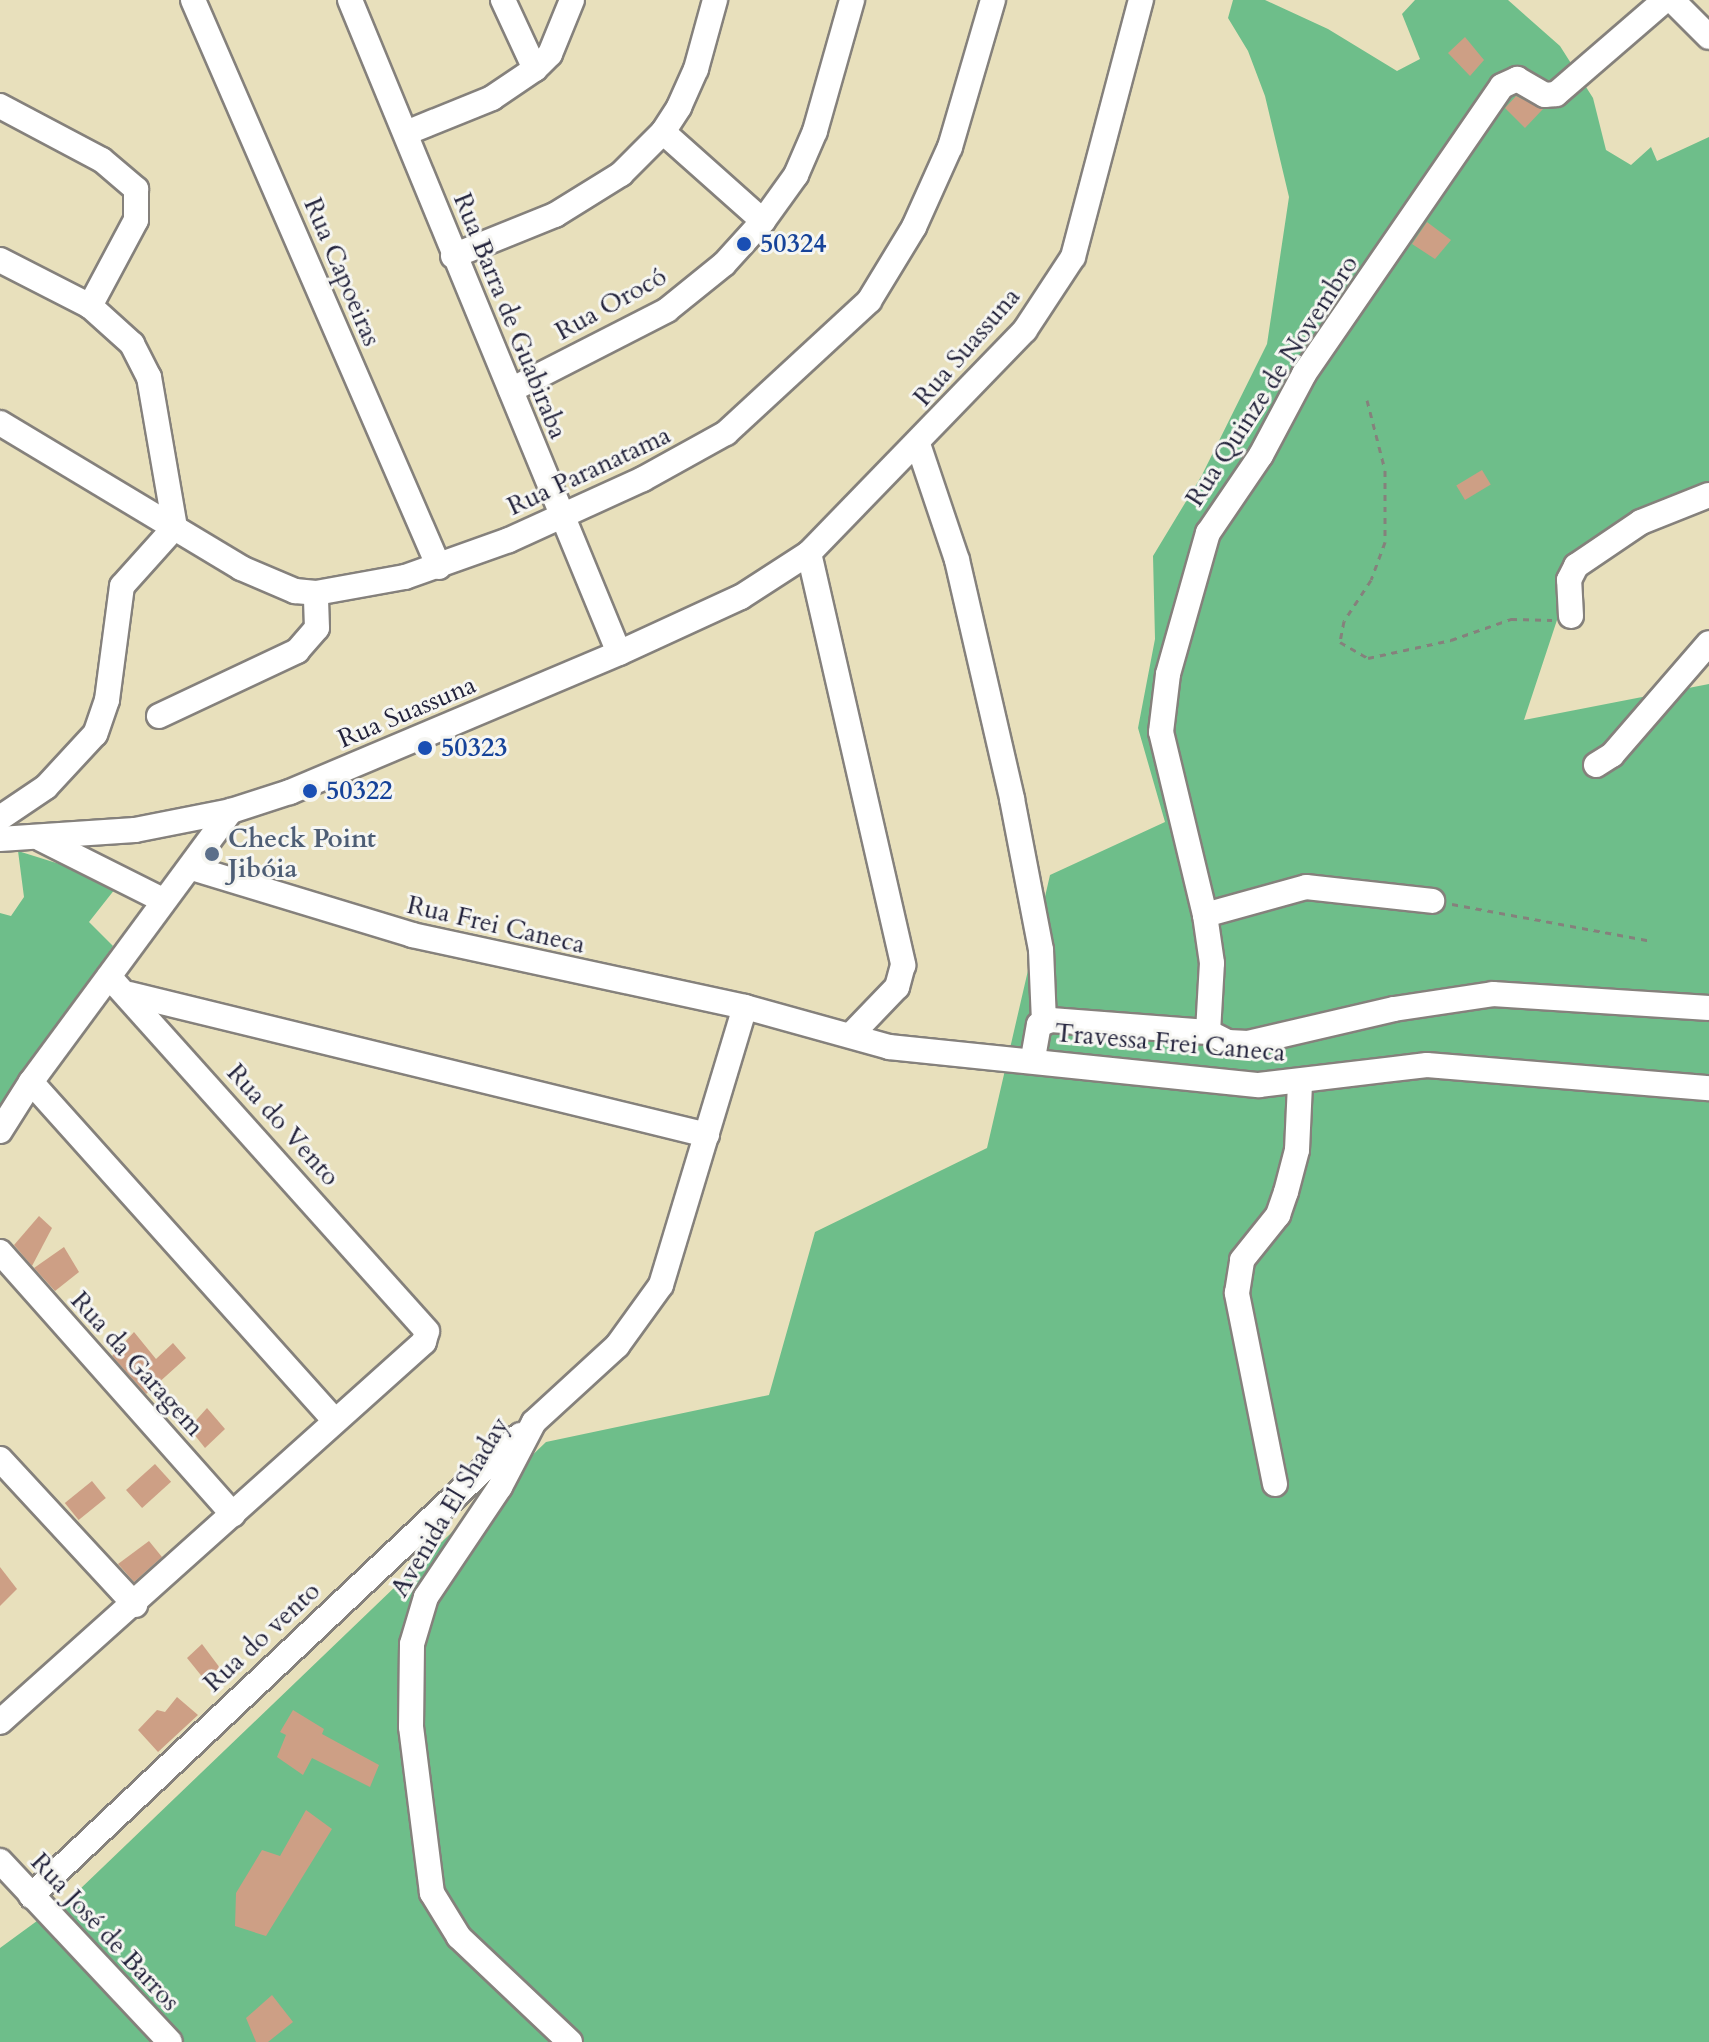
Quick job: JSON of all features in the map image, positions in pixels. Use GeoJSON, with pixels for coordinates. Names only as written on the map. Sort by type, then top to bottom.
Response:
{"type":"FeatureCollection","features":[{"type":"Feature","properties":{"kind":"street","name":"Rua Capoeiras"},"geometry":{"type":"LineString","coordinates":[[193,0],[439,567]]}},
{"type":"Feature","properties":{"kind":"street","name":"Rua Barra de Guabiraba"},"geometry":{"type":"LineString","coordinates":[[350,0],[619,653]]}},
{"type":"Feature","properties":{"kind":"street"},"geometry":{"type":"LineString","coordinates":[[503,0],[535,69]]}},
{"type":"Feature","properties":{"kind":"street"},"geometry":{"type":"LineString","coordinates":[[406,133],[492,98],[535,69],[550,54],[572,0]]}},
{"type":"Feature","properties":{"kind":"street"},"geometry":{"type":"LineString","coordinates":[[453,256],[586,199],[663,132],[696,69],[715,0]]}},
{"type":"Feature","properties":{"kind":"street","name":"Rua Orocó"},"geometry":{"type":"LineString","coordinates":[[511,390],[667,310],[724,264],[763,221],[796,175],[815,131],[852,0]]}},
{"type":"Feature","properties":{"kind":"street","name":"Rua Paranatama"},"geometry":{"type":"LineString","coordinates":[[0,423],[241,568],[295,591],[316,593],[439,567],[643,479],[726,433],[869,301],[914,227],[950,147],[993,0]]}},
{"type":"Feature","properties":{"kind":"street","name":"Rua Suassuna"},"geometry":{"type":"LineString","coordinates":[[0,839],[41,839],[135,830],[231,811],[619,653],[741,597],[809,553],[918,444],[1025,330],[1073,257],[1141,0]]}},
{"type":"Feature","properties":{"kind":"street","name":"Rua Quinze de Novembro"},"geometry":{"type":"LineString","coordinates":[[1208,1032],[1212,963],[1205,915],[1161,732],[1168,674],[1208,533],[1261,455],[1304,374],[1502,86],[1517,79],[1545,95],[1556,94],[1665,0]]}},
{"type":"Feature","properties":{"kind":"street"},"geometry":{"type":"LineString","coordinates":[[1672,0],[1709,37]]}},
{"type":"Feature","properties":{"kind":"street"},"geometry":{"type":"LineString","coordinates":[[0,106],[102,160],[136,189],[136,220],[90,306]]}},
{"type":"Feature","properties":{"kind":"street"},"geometry":{"type":"LineString","coordinates":[[663,132],[763,221]]}},
{"type":"Feature","properties":{"kind":"street"},"geometry":{"type":"LineString","coordinates":[[0,260],[90,306],[132,344],[149,377],[175,527],[122,586],[107,700],[95,734],[46,787],[0,818]]}},
{"type":"Feature","properties":{"kind":"street"},"geometry":{"type":"LineString","coordinates":[[918,444],[957,560],[1012,799],[1041,950],[1044,1021],[1033,1058]]}},
{"type":"Feature","properties":{"kind":"street"},"geometry":{"type":"LineString","coordinates":[[1571,616],[1569,576],[1576,566],[1641,522],[1709,495]]}},
{"type":"Feature","properties":{"kind":"street"},"geometry":{"type":"LineString","coordinates":[[809,553],[903,965],[897,987],[851,1035]]}},
{"type":"Feature","properties":{"kind":"street"},"geometry":{"type":"LineString","coordinates":[[159,716],[297,651],[317,628],[316,593]]}},
{"type":"Feature","properties":{"kind":"street"},"geometry":{"type":"LineString","coordinates":[[1596,765],[1612,755],[1709,643]]}},
{"type":"Feature","properties":{"kind":"street"},"geometry":{"type":"LineString","coordinates":[[0,1131],[31,1082],[163,900],[192,868],[231,811]]}},
{"type":"Feature","properties":{"kind":"street"},"geometry":{"type":"LineString","coordinates":[[41,839],[163,900]]}},
{"type":"Feature","properties":{"kind":"street","name":"Rua Frei Caneca"},"geometry":{"type":"LineString","coordinates":[[192,868],[412,935],[745,1007]]}},
{"type":"Feature","properties":{"kind":"street"},"geometry":{"type":"LineString","coordinates":[[1205,915],[1306,887],[1432,901]]}},
{"type":"Feature","properties":{"kind":"street","name":"Rua do Vento"},"geometry":{"type":"LineString","coordinates":[[109,977],[129,994],[414,1312],[427,1331],[424,1342],[333,1418]]}},
{"type":"Feature","properties":{"kind":"street"},"geometry":{"type":"LineString","coordinates":[[129,994],[707,1135]]}},
{"type":"Feature","properties":{"kind":"street"},"geometry":{"type":"LineString","coordinates":[[1044,1021],[1208,1032],[1228,1042],[1262,1042],[1394,1009],[1493,994],[1709,1008]]}},
{"type":"Feature","properties":{"kind":"street","name":"Travessa Frei Caneca"},"geometry":{"type":"LineString","coordinates":[[745,1007],[889,1047],[1033,1058],[1259,1085],[1300,1083],[1427,1065],[1709,1088]]}},
{"type":"Feature","properties":{"kind":"street","name":"Avenida El Shaday"},"geometry":{"type":"LineString","coordinates":[[570,2042],[459,1937],[432,1893],[411,1727],[416,1616],[500,1487],[534,1422],[644,1313],[661,1285],[745,1007]]}},
{"type":"Feature","properties":{"kind":"street"},"geometry":{"type":"LineString","coordinates":[[0,1722],[135,1605],[333,1418],[31,1082]]}},
{"type":"Feature","properties":{"kind":"street"},"geometry":{"type":"LineString","coordinates":[[1275,1484],[1237,1293],[1242,1260],[1278,1215],[1286,1192],[1297,1150],[1300,1083]]}},
{"type":"Feature","properties":{"kind":"street","name":"Rua da Garagem"},"geometry":{"type":"LineString","coordinates":[[0,1252],[233,1514]]}},
{"type":"Feature","properties":{"kind":"street","name":"Rua do vento"},"geometry":{"type":"LineString","coordinates":[[31,1896],[534,1422]]}},
{"type":"Feature","properties":{"kind":"street"},"geometry":{"type":"LineString","coordinates":[[0,1459],[135,1605]]}},
{"type":"Feature","properties":{"kind":"street","name":"Rua José de Barros"},"geometry":{"type":"LineString","coordinates":[[0,1861],[170,2042]]}},
{"type":"Feature","properties":{"kind":"path"},"geometry":{"type":"LineString","coordinates":[[1367,400],[1385,470],[1385,542],[1371,580],[1344,621],[1340,642],[1368,658],[1451,640],[1511,619],[1571,616]]}},
{"type":"Feature","properties":{"kind":"path"},"geometry":{"type":"LineString","coordinates":[[1432,901],[1651,941]]}},
{"type":"Feature","properties":{"kind":"green space"},"geometry":{"type":"Polygon","coordinates":[[[1233,0],[1265,0],[1328,29],[1397,71],[1420,59],[1402,14],[1415,0],[1508,0],[1560,46],[1593,98],[1606,150],[1631,165],[1651,147],[1657,161],[1709,137],[1709,485],[1603,531],[1557,582],[1558,617],[1524,720],[1709,684],[1709,2042],[0,2042],[0,1948],[78,1891],[546,1442],[769,1395],[815,1232],[987,1148],[1050,875],[1165,822],[1138,728],[1155,639],[1153,556],[1202,475],[1267,344],[1289,197],[1265,96],[1248,51],[1228,18],[1233,0]]]}},
{"type":"Feature","properties":{"kind":"green space"},"geometry":{"type":"Polygon","coordinates":[[[18,851],[82,871],[115,889],[89,922],[113,946],[0,1110],[0,913],[11,916],[24,897],[18,851]]]}},
{"type":"Feature","properties":{"kind":"building"},"geometry":{"type":"Polygon","coordinates":[[[1465,37],[1484,60],[1470,76],[1448,53],[1465,37]]]}},
{"type":"Feature","properties":{"kind":"building"},"geometry":{"type":"Polygon","coordinates":[[[1516,96],[1543,109],[1525,128],[1505,108],[1516,96]]]}},
{"type":"Feature","properties":{"kind":"building"},"geometry":{"type":"Polygon","coordinates":[[[1427,222],[1451,240],[1435,259],[1412,244],[1427,222]]]}},
{"type":"Feature","properties":{"kind":"building"},"geometry":{"type":"Polygon","coordinates":[[[1482,470],[1491,485],[1465,500],[1456,485],[1482,470]]]}},
{"type":"Feature","properties":{"kind":"building"},"geometry":{"type":"Polygon","coordinates":[[[39,1216],[52,1228],[32,1266],[14,1245],[39,1216]]]}},
{"type":"Feature","properties":{"kind":"building"},"geometry":{"type":"Polygon","coordinates":[[[64,1247],[79,1272],[55,1291],[34,1268],[64,1247]]]}},
{"type":"Feature","properties":{"kind":"building"},"geometry":{"type":"Polygon","coordinates":[[[134,1332],[156,1359],[173,1343],[186,1358],[146,1394],[112,1356],[134,1332]]]}},
{"type":"Feature","properties":{"kind":"building"},"geometry":{"type":"Polygon","coordinates":[[[207,1408],[225,1429],[205,1448],[189,1428],[207,1408]]]}},
{"type":"Feature","properties":{"kind":"building"},"geometry":{"type":"Polygon","coordinates":[[[155,1464],[171,1482],[142,1508],[126,1490],[155,1464]]]}},
{"type":"Feature","properties":{"kind":"building"},"geometry":{"type":"Polygon","coordinates":[[[92,1481],[106,1498],[79,1520],[65,1503],[92,1481]]]}},
{"type":"Feature","properties":{"kind":"building"},"geometry":{"type":"Polygon","coordinates":[[[149,1541],[162,1557],[134,1582],[118,1564],[149,1541]]]}},
{"type":"Feature","properties":{"kind":"building"},"geometry":{"type":"Polygon","coordinates":[[[0,1567],[17,1589],[0,1606],[0,1567]]]}},
{"type":"Feature","properties":{"kind":"building"},"geometry":{"type":"Polygon","coordinates":[[[202,1644],[220,1668],[204,1679],[187,1658],[202,1644]]]}},
{"type":"Feature","properties":{"kind":"building"},"geometry":{"type":"Polygon","coordinates":[[[177,1697],[198,1715],[158,1752],[138,1730],[157,1710],[165,1712],[177,1697]]]}},
{"type":"Feature","properties":{"kind":"building"},"geometry":{"type":"Polygon","coordinates":[[[293,1710],[324,1729],[322,1734],[379,1765],[370,1787],[312,1758],[303,1775],[277,1757],[286,1735],[280,1732],[293,1710]]]}},
{"type":"Feature","properties":{"kind":"building"},"geometry":{"type":"Polygon","coordinates":[[[306,1810],[332,1829],[266,1936],[235,1926],[236,1893],[262,1850],[280,1856],[306,1810]]]}},
{"type":"Feature","properties":{"kind":"building"},"geometry":{"type":"Polygon","coordinates":[[[272,1995],[293,2022],[268,2042],[256,2042],[246,2018],[272,1995]]]}},
{"type":"Feature","properties":{"kind":"place","name":"50324"},"geometry":{"type":"Point","coordinates":[744,244]}},
{"type":"Feature","properties":{"kind":"place","name":"50323"},"geometry":{"type":"Point","coordinates":[425,748]}},
{"type":"Feature","properties":{"kind":"place","name":"50322"},"geometry":{"type":"Point","coordinates":[310,791]}},
{"type":"Feature","properties":{"kind":"place","name":"Check Point Jibóia"},"geometry":{"type":"Point","coordinates":[212,854]}}]}
